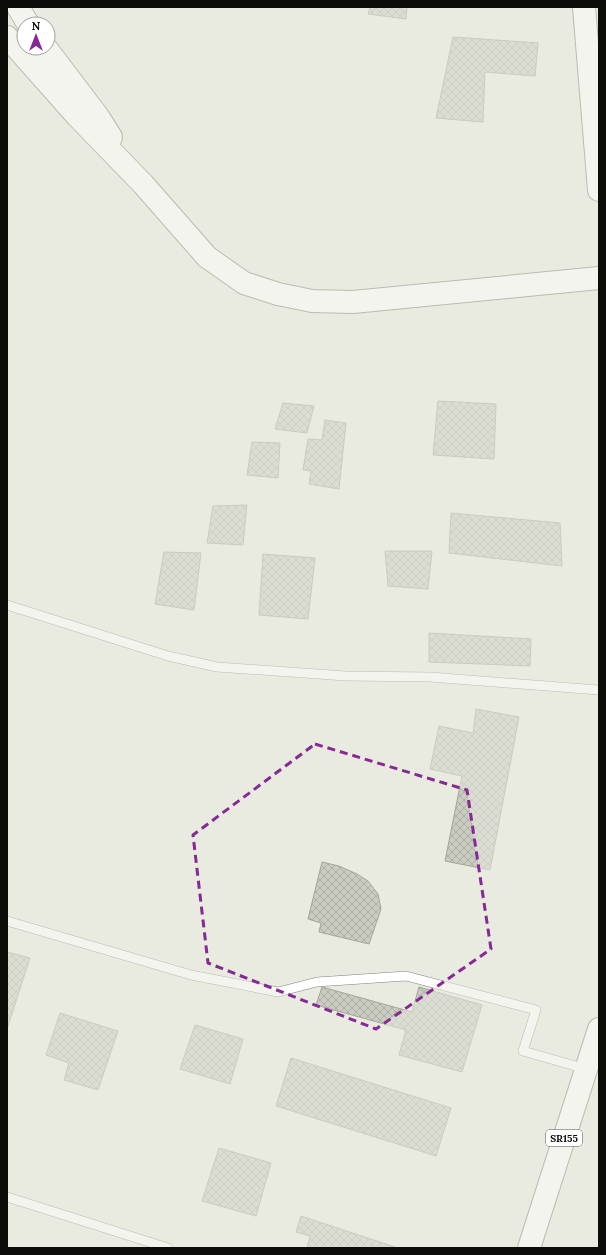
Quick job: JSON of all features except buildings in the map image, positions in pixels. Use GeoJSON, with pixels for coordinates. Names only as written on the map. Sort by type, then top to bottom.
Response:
{"type":"FeatureCollection","features":[{"type":"Feature","properties":{"kind":"main road"},"geometry":{"type":"LineString","coordinates":[[18,7],[23,16]]}},
{"type":"Feature","properties":{"kind":"main road"},"geometry":{"type":"LineString","coordinates":[[584,7],[599,190]]}},
{"type":"Feature","properties":{"kind":"main road"},"geometry":{"type":"LineString","coordinates":[[7,37],[77,116],[143,184],[207,257],[244,283],[278,294],[312,301],[353,302],[599,278]]}},
{"type":"Feature","properties":{"kind":"main road"},"geometry":{"type":"LineString","coordinates":[[52,56],[99,118],[143,184]]}},
{"type":"Feature","properties":{"kind":"main road","name":"SR155"},"geometry":{"type":"LineString","coordinates":[[529,1248],[599,1029]]}},
{"type":"Feature","properties":{"kind":"lane"},"geometry":{"type":"LineString","coordinates":[[7,605],[168,656],[217,667],[346,676],[430,677],[599,690]]}},
{"type":"Feature","properties":{"kind":"lane"},"geometry":{"type":"LineString","coordinates":[[7,921],[191,976],[278,992],[317,982],[406,976],[536,1010],[523,1051],[586,1069]]}},
{"type":"Feature","properties":{"kind":"lane"},"geometry":{"type":"LineString","coordinates":[[7,1196],[168,1248]]}},
{"type":"Feature","properties":{"kind":"highlighted area"},"geometry":{"type":"Polygon","coordinates":[[[315,744],[467,790],[491,949],[376,1029],[208,963],[193,835],[315,744]]]}}]}
